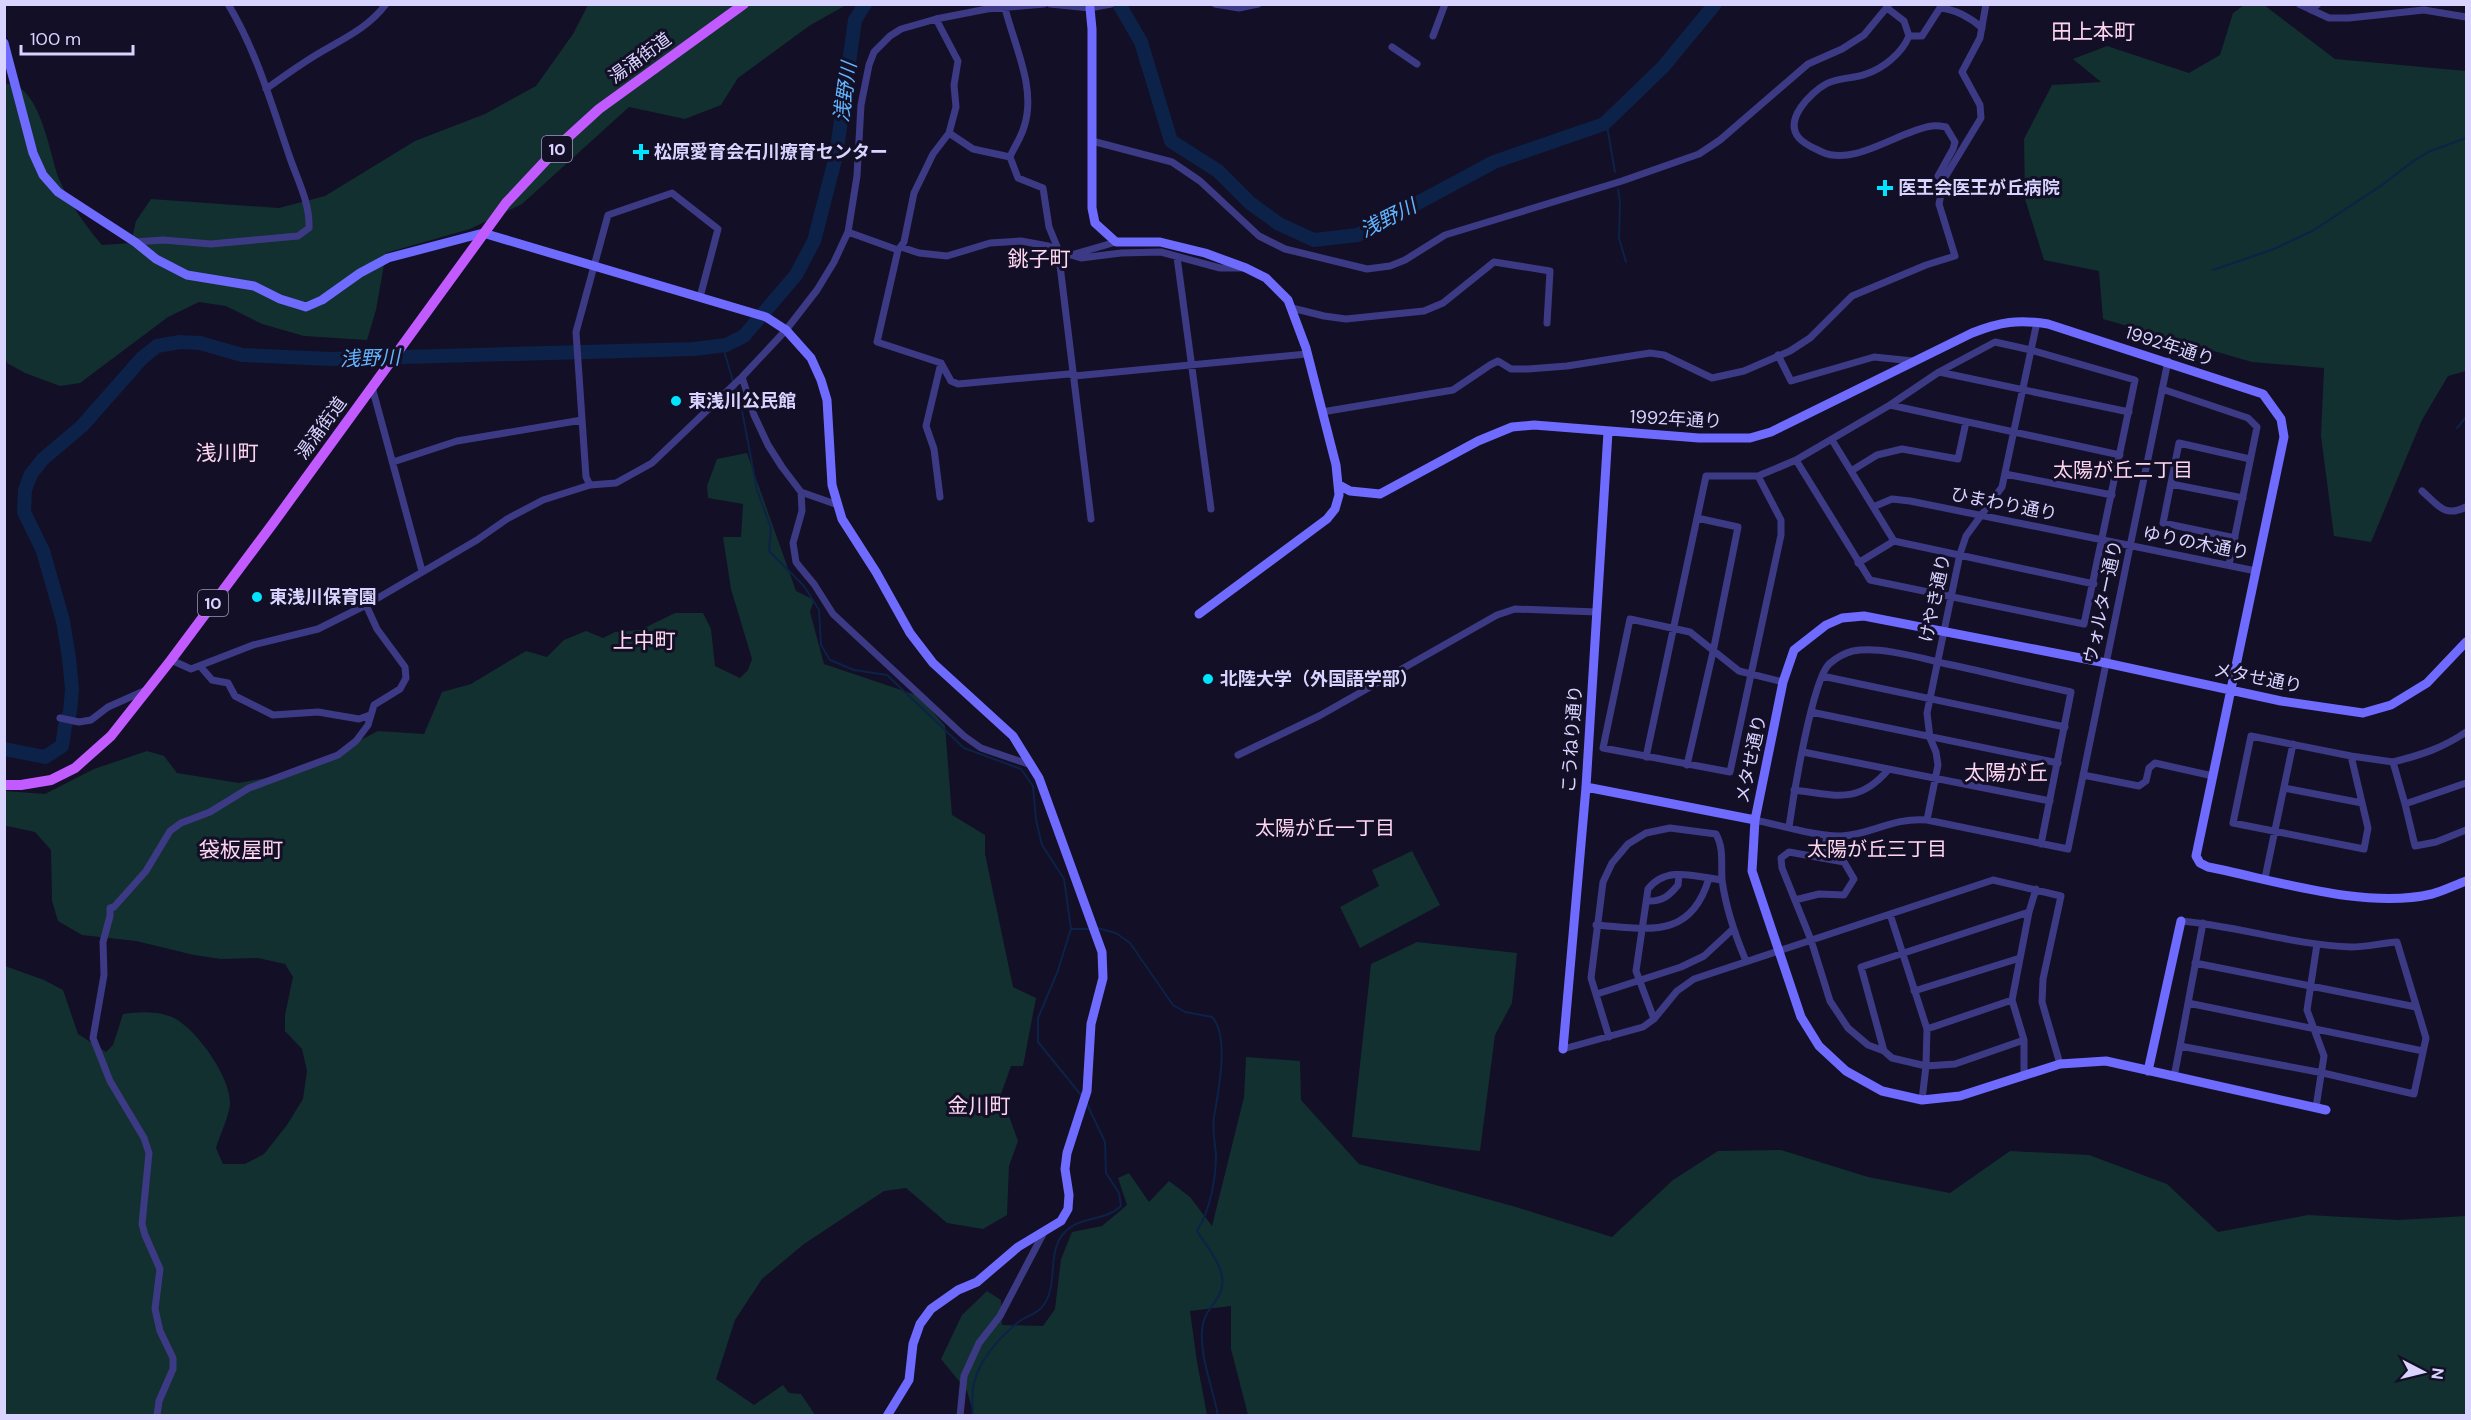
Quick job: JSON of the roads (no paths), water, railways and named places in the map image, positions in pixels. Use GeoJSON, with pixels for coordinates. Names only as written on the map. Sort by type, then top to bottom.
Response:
{"type":"FeatureCollection","features":[{"type":"Feature","properties":{"kind":"main road","name":"湯涌街道"},"geometry":{"type":"LineString","coordinates":[[4,786],[51,780],[75,768],[111,736],[171,660],[506,203],[565,140],[599,109],[744,4]]}},
{"type":"Feature","properties":{"kind":"street"},"geometry":{"type":"LineString","coordinates":[[135,242],[163,240],[211,244],[298,236],[309,228],[309,212],[266,89],[248,41],[228,4]]}},
{"type":"Feature","properties":{"kind":"street"},"geometry":{"type":"LineString","coordinates":[[266,89],[293,69],[356,33],[374,19],[386,4]]}},
{"type":"Feature","properties":{"kind":"street"},"geometry":{"type":"LineString","coordinates":[[171,660],[191,669],[253,645],[318,629],[366,605],[543,500],[590,485],[616,483],[652,463],[740,379],[786,330],[817,290],[848,232],[857,176],[861,105],[874,52],[890,36],[902,29],[936,19],[1044,4]]}},
{"type":"Feature","properties":{"kind":"street"},"geometry":{"type":"LineString","coordinates":[[1050,4],[1090,8],[1111,4]]}},
{"type":"Feature","properties":{"kind":"street"},"geometry":{"type":"LineString","coordinates":[[1215,4],[1239,8],[1258,4]]}},
{"type":"Feature","properties":{"kind":"street"},"geometry":{"type":"LineString","coordinates":[[1433,36],[1445,4]]}},
{"type":"Feature","properties":{"kind":"street"},"geometry":{"type":"LineString","coordinates":[[1322,412],[1453,390],[1498,361],[1511,369],[1528,369],[1568,366],[1650,353],[1664,355],[1712,378],[1744,371],[1790,351],[1810,338],[1852,296],[1926,265],[1955,256],[1939,204],[1944,179],[1981,118],[1980,105],[1962,72],[1980,38],[1986,4]]}},
{"type":"Feature","properties":{"kind":"street"},"geometry":{"type":"LineString","coordinates":[[2299,4],[2329,18],[2442,8],[2466,17]]}},
{"type":"Feature","properties":{"kind":"street"},"geometry":{"type":"LineString","coordinates":[[2311,10],[2318,4]]}},
{"type":"Feature","properties":{"kind":"street"},"geometry":{"type":"LineString","coordinates":[[1092,141],[1172,162],[1200,181],[1259,236],[1286,249],[1367,269],[1390,266],[1405,260],[1445,235],[1622,181],[1699,154],[1720,140],[1808,64],[1842,49],[1864,35],[1888,6],[1904,21],[1909,36],[1904,48],[1866,74],[1839,79],[1809,95],[1796,118],[1794,129],[1797,137],[1806,145],[1825,153],[1840,155],[1861,151],[1932,126],[1946,127],[1955,142],[1938,176],[1944,179]]}},
{"type":"Feature","properties":{"kind":"street"},"geometry":{"type":"LineString","coordinates":[[1005,8],[1018,47],[1028,103],[1024,126],[1010,157],[1018,178],[1043,188],[1049,226],[1058,249],[1091,519]]}},
{"type":"Feature","properties":{"kind":"street"},"geometry":{"type":"LineString","coordinates":[[1090,8],[1093,216],[1095,223],[1116,242]]}},
{"type":"Feature","properties":{"kind":"street"},"geometry":{"type":"LineString","coordinates":[[1909,36],[1922,36],[1940,8],[1973,20],[1982,28]]}},
{"type":"Feature","properties":{"kind":"street"},"geometry":{"type":"LineString","coordinates":[[936,19],[958,61],[954,85],[956,107],[949,133],[933,154],[914,193],[877,342],[941,363],[951,381],[958,384],[1069,374],[1074,376],[1307,354]]}},
{"type":"Feature","properties":{"kind":"street"},"geometry":{"type":"LineString","coordinates":[[4,43],[17,85],[33,153],[43,175],[58,192],[135,242],[156,259],[187,275],[254,286],[280,299],[306,307],[322,300],[360,273],[388,258],[407,251],[483,233],[766,317],[786,330],[811,358],[827,400],[832,485],[842,519],[876,572],[910,633],[933,663],[1013,736],[1039,778],[1102,952],[1102,978],[1091,1024],[1087,1091],[1067,1153],[1065,1169],[1069,1195],[1068,1209],[1061,1221],[1018,1247],[977,1282],[958,1290],[931,1309],[920,1324],[913,1344],[909,1380],[887,1416]]}},
{"type":"Feature","properties":{"kind":"street"},"geometry":{"type":"LineString","coordinates":[[1392,47],[1417,64]]}},
{"type":"Feature","properties":{"kind":"street"},"geometry":{"type":"LineString","coordinates":[[4,64],[17,85]]}},
{"type":"Feature","properties":{"kind":"street"},"geometry":{"type":"LineString","coordinates":[[949,133],[973,149],[1010,157]]}},
{"type":"Feature","properties":{"kind":"street"},"geometry":{"type":"LineString","coordinates":[[590,485],[586,477],[576,332],[608,215],[672,193],[718,229],[700,297]]}},
{"type":"Feature","properties":{"kind":"street"},"geometry":{"type":"LineString","coordinates":[[848,232],[919,253],[947,256],[990,243],[1021,241],[1058,249],[1081,258],[1120,253],[1161,252],[1220,268],[1246,268]]}},
{"type":"Feature","properties":{"kind":"street"},"geometry":{"type":"LineString","coordinates":[[1071,255],[1116,242],[1160,242],[1205,253],[1246,268],[1274,284],[1292,308],[1307,354],[1336,465],[1339,485],[1335,509],[1327,519],[1199,614]]}},
{"type":"Feature","properties":{"kind":"street"},"geometry":{"type":"LineString","coordinates":[[1177,257],[1211,509]]}},
{"type":"Feature","properties":{"kind":"street"},"geometry":{"type":"LineString","coordinates":[[1292,308],[1346,319],[1424,311],[1443,303],[1494,262],[1550,271],[1547,323]]}},
{"type":"Feature","properties":{"kind":"street","name":"1992年通り"},"geometry":{"type":"LineString","coordinates":[[1339,485],[1350,491],[1380,494],[1478,441],[1512,427],[1533,425],[1699,438],[1750,438],[1771,432],[1992,326],[2021,320],[2037,322],[2168,362],[2263,394],[2281,419],[2284,437],[2196,856],[2200,863],[2265,878]]}},
{"type":"Feature","properties":{"kind":"street","name":"けやき通り"},"geometry":{"type":"LineString","coordinates":[[1927,820],[1938,765],[1930,737],[1927,713],[1960,554],[1966,536],[2002,487],[2037,322]]}},
{"type":"Feature","properties":{"kind":"street"},"geometry":{"type":"LineString","coordinates":[[1646,757],[1706,476],[1758,476],[1796,460],[1890,405],[1939,372],[1995,342],[2135,380],[2084,624],[1870,580],[1796,460]]}},
{"type":"Feature","properties":{"kind":"street"},"geometry":{"type":"LineString","coordinates":[[1778,355],[1791,381],[1875,357],[1914,362]]}},
{"type":"Feature","properties":{"kind":"street","name":"ウォルター通り"},"geometry":{"type":"LineString","coordinates":[[2041,844],[2068,849],[2168,362]]}},
{"type":"Feature","properties":{"kind":"street"},"geometry":{"type":"LineString","coordinates":[[940,497],[934,449],[926,426],[941,363]]}},
{"type":"Feature","properties":{"kind":"street"},"geometry":{"type":"LineString","coordinates":[[1939,372],[2129,412]]}},
{"type":"Feature","properties":{"kind":"street"},"geometry":{"type":"LineString","coordinates":[[740,379],[768,445],[801,492],[838,505]]}},
{"type":"Feature","properties":{"kind":"street"},"geometry":{"type":"LineString","coordinates":[[372,387],[422,571]]}},
{"type":"Feature","properties":{"kind":"street"},"geometry":{"type":"LineString","coordinates":[[2162,389],[2248,418],[2257,427],[2229,565]]}},
{"type":"Feature","properties":{"kind":"street"},"geometry":{"type":"LineString","coordinates":[[1890,405],[2120,454]]}},
{"type":"Feature","properties":{"kind":"street"},"geometry":{"type":"LineString","coordinates":[[393,462],[457,441],[582,420]]}},
{"type":"Feature","properties":{"kind":"street"},"geometry":{"type":"LineString","coordinates":[[1851,471],[1877,455],[1902,449],[1958,459],[1966,422]]}},
{"type":"Feature","properties":{"kind":"street","name":"こうねり通り"},"geometry":{"type":"LineString","coordinates":[[1563,1049],[1586,787],[1608,432]]}},
{"type":"Feature","properties":{"kind":"street"},"geometry":{"type":"LineString","coordinates":[[1832,440],[1894,541]]}},
{"type":"Feature","properties":{"kind":"street"},"geometry":{"type":"LineString","coordinates":[[2235,538],[2163,524],[2179,443],[2250,459]]}},
{"type":"Feature","properties":{"kind":"street"},"geometry":{"type":"LineString","coordinates":[[2006,474],[2112,495]]}},
{"type":"Feature","properties":{"kind":"street"},"geometry":{"type":"LineString","coordinates":[[1758,476],[1781,520],[1781,536],[1752,675],[1730,772],[1603,748],[1630,619],[1690,632],[1732,667],[1752,675],[1783,682]]}},
{"type":"Feature","properties":{"kind":"street"},"geometry":{"type":"LineString","coordinates":[[2171,484],[2242,498]]}},
{"type":"Feature","properties":{"kind":"street"},"geometry":{"type":"LineString","coordinates":[[2422,491],[2447,512],[2455,513],[2466,507]]}},
{"type":"Feature","properties":{"kind":"street"},"geometry":{"type":"LineString","coordinates":[[801,492],[802,511],[793,543],[796,562],[814,584],[833,614],[964,736],[981,748],[1031,765]]}},
{"type":"Feature","properties":{"kind":"street","name":"ひまわり通り"},"geometry":{"type":"LineString","coordinates":[[1873,507],[1892,499],[2130,545]]}},
{"type":"Feature","properties":{"kind":"street"},"geometry":{"type":"LineString","coordinates":[[1687,765],[1738,527],[1697,518]]}},
{"type":"Feature","properties":{"kind":"street"},"geometry":{"type":"LineString","coordinates":[[1858,563],[1894,541],[2094,584]]}},
{"type":"Feature","properties":{"kind":"street","name":"ゆりの木通り"},"geometry":{"type":"LineString","coordinates":[[2130,545],[2256,571]]}},
{"type":"Feature","properties":{"kind":"street"},"geometry":{"type":"LineString","coordinates":[[156,1416],[159,1401],[173,1369],[172,1358],[160,1331],[155,1309],[160,1269],[142,1224],[149,1153],[144,1138],[110,1081],[93,1038],[104,975],[103,942],[110,908],[114,908],[146,871],[170,831],[181,823],[210,812],[249,788],[338,755],[356,741],[368,725],[374,705],[400,689],[406,678],[406,672],[377,629],[366,605]]}},
{"type":"Feature","properties":{"kind":"street"},"geometry":{"type":"LineString","coordinates":[[1238,755],[1319,716],[1497,615],[1515,609],[1597,612]]}},
{"type":"Feature","properties":{"kind":"street","name":"メタせ通り"},"geometry":{"type":"LineString","coordinates":[[2321,1108],[2106,1061],[2060,1064],[1960,1096],[1922,1100],[1882,1091],[1846,1071],[1819,1046],[1801,1017],[1752,871],[1755,820],[1783,682],[1794,650],[1826,625],[1842,618],[1864,615],[2106,663],[2281,701],[2363,713],[2391,705],[2427,683],[2466,642]]}},
{"type":"Feature","properties":{"kind":"street"},"geometry":{"type":"LineString","coordinates":[[1586,787],[1827,835],[1842,836],[1892,822],[1927,820],[2041,844],[2072,692],[1908,656],[1854,651],[1844,654],[1828,665],[1822,676],[1794,789],[1790,827]]}},
{"type":"Feature","properties":{"kind":"street"},"geometry":{"type":"LineString","coordinates":[[200,666],[212,680],[228,683],[236,696],[273,715],[318,712],[359,719],[370,715]]}},
{"type":"Feature","properties":{"kind":"street"},"geometry":{"type":"LineString","coordinates":[[1822,676],[2065,727]]}},
{"type":"Feature","properties":{"kind":"street"},"geometry":{"type":"LineString","coordinates":[[60,718],[79,722],[91,720],[108,707],[146,690]]}},
{"type":"Feature","properties":{"kind":"street"},"geometry":{"type":"LineString","coordinates":[[1812,712],[2058,763]]}},
{"type":"Feature","properties":{"kind":"street"},"geometry":{"type":"LineString","coordinates":[[2351,756],[2368,828],[2364,849],[2233,823],[2251,736],[2393,762],[2429,753],[2447,745],[2466,732]]}},
{"type":"Feature","properties":{"kind":"street"},"geometry":{"type":"LineString","coordinates":[[2293,744],[2265,878],[2350,896],[2384,900],[2432,894],[2466,881]]}},
{"type":"Feature","properties":{"kind":"street"},"geometry":{"type":"LineString","coordinates":[[1803,753],[2050,801]]}},
{"type":"Feature","properties":{"kind":"street"},"geometry":{"type":"LineString","coordinates":[[2393,762],[2415,846],[2436,842],[2466,830]]}},
{"type":"Feature","properties":{"kind":"street"},"geometry":{"type":"LineString","coordinates":[[2084,775],[2139,786],[2146,781],[2149,768],[2155,763],[2213,776]]}},
{"type":"Feature","properties":{"kind":"street"},"geometry":{"type":"LineString","coordinates":[[1794,789],[1841,796],[1854,795],[1871,788],[1888,770]]}},
{"type":"Feature","properties":{"kind":"street"},"geometry":{"type":"LineString","coordinates":[[2405,804],[2466,783]]}},
{"type":"Feature","properties":{"kind":"street"},"geometry":{"type":"LineString","coordinates":[[2284,789],[2362,803]]}},
{"type":"Feature","properties":{"kind":"street"},"geometry":{"type":"LineString","coordinates":[[1609,1037],[1592,978],[1596,925],[1603,882],[1612,863],[1628,844],[1646,833],[1670,828],[1716,834],[1721,842],[1722,880],[1733,929],[1746,961]]}},
{"type":"Feature","properties":{"kind":"street"},"geometry":{"type":"LineString","coordinates":[[1823,858],[1827,835]]}},
{"type":"Feature","properties":{"kind":"street"},"geometry":{"type":"LineString","coordinates":[[1795,900],[1819,894],[1844,895],[1854,879],[1844,862],[1789,852],[1781,858],[1782,868],[1810,940],[1830,1001],[1848,1028],[1868,1045],[1884,1051],[1892,1058],[1926,1066],[1955,1064],[2024,1040]]}},
{"type":"Feature","properties":{"kind":"street"},"geometry":{"type":"LineString","coordinates":[[1654,1018],[1649,1011],[1636,970],[1648,889],[1656,879],[1667,874],[1722,880]]}},
{"type":"Feature","properties":{"kind":"street"},"geometry":{"type":"LineString","coordinates":[[1647,902],[1658,902],[1668,896],[1678,885],[1678,874]]}},
{"type":"Feature","properties":{"kind":"street"},"geometry":{"type":"LineString","coordinates":[[1596,925],[1641,929],[1665,928],[1680,922],[1694,911],[1703,896],[1709,878]]}},
{"type":"Feature","properties":{"kind":"street"},"geometry":{"type":"LineString","coordinates":[[1563,1049],[1642,1027],[1654,1018],[1677,991],[1694,979],[1993,880],[2061,896],[2043,979],[2042,1002],[2060,1064]]}},
{"type":"Feature","properties":{"kind":"street"},"geometry":{"type":"LineString","coordinates":[[2024,1076],[2024,1040],[2012,1000],[2029,912],[2036,889]]}},
{"type":"Feature","properties":{"kind":"street"},"geometry":{"type":"LineString","coordinates":[[1884,1051],[1883,1040],[1861,967],[2029,912]]}},
{"type":"Feature","properties":{"kind":"street"},"geometry":{"type":"LineString","coordinates":[[1890,914],[1927,1029],[1922,1100]]}},
{"type":"Feature","properties":{"kind":"street"},"geometry":{"type":"LineString","coordinates":[[2148,1071],[2181,921],[2317,944],[2354,947],[2397,942],[2426,1038],[2414,1094],[2323,1072],[2180,1046]]}},
{"type":"Feature","properties":{"kind":"street"},"geometry":{"type":"LineString","coordinates":[[2174,1077],[2203,923]]}},
{"type":"Feature","properties":{"kind":"street"},"geometry":{"type":"LineString","coordinates":[[1597,994],[1681,967],[1704,956],[1733,929]]}},
{"type":"Feature","properties":{"kind":"street"},"geometry":{"type":"LineString","coordinates":[[2317,944],[2307,1010],[2324,1056],[2321,1108]]}},
{"type":"Feature","properties":{"kind":"street"},"geometry":{"type":"LineString","coordinates":[[1914,991],[2020,958]]}},
{"type":"Feature","properties":{"kind":"street"},"geometry":{"type":"LineString","coordinates":[[2195,963],[2416,1007]]}},
{"type":"Feature","properties":{"kind":"street"},"geometry":{"type":"LineString","coordinates":[[1927,1029],[2012,1000]]}},
{"type":"Feature","properties":{"kind":"street"},"geometry":{"type":"LineString","coordinates":[[2188,1003],[2423,1051]]}},
{"type":"Feature","properties":{"kind":"street"},"geometry":{"type":"LineString","coordinates":[[960,1416],[961,1391],[967,1368],[979,1343],[1000,1316],[1044,1231]]}},
{"type":"Feature","properties":{"kind":"waterway","name":"浅野川"},"geometry":{"type":"LineString","coordinates":[[4,749],[45,757],[62,746],[70,712],[72,689],[63,621],[43,551],[24,512],[25,490],[31,474],[43,459],[82,426],[142,358],[157,346],[180,342],[200,343],[242,355],[331,359],[694,349],[726,345],[744,336],[796,275],[814,241],[836,156],[855,20],[865,4]]}},
{"type":"Feature","properties":{"kind":"waterway","name":"浅野川"},"geometry":{"type":"LineString","coordinates":[[1119,4],[1141,42],[1171,141],[1218,171],[1250,203],[1279,224],[1314,240],[1358,235],[1494,162],[1604,124],[1663,67],[1715,4]]}},
{"type":"Feature","properties":{"kind":"waterway"},"geometry":{"type":"LineString","coordinates":[[1604,124],[1607,126],[1615,172]]}},
{"type":"Feature","properties":{"kind":"waterway"},"geometry":{"type":"LineString","coordinates":[[2213,270],[2274,249],[2314,230],[2428,152],[2466,138]]}},
{"type":"Feature","properties":{"kind":"waterway"},"geometry":{"type":"LineString","coordinates":[[1618,189],[1619,238],[1626,262]]}},
{"type":"Feature","properties":{"kind":"waterway"},"geometry":{"type":"LineString","coordinates":[[726,345],[725,354],[733,381]]}},
{"type":"Feature","properties":{"kind":"waterway"},"geometry":{"type":"LineString","coordinates":[[735,386],[740,400],[757,490],[771,528],[769,551],[804,586],[819,610],[821,645],[830,660],[854,670],[887,675],[964,748],[1021,769],[1033,786],[1036,820],[1042,845],[1064,879],[1071,929],[1057,973],[1038,1018],[1038,1042],[1081,1095]]}},
{"type":"Feature","properties":{"kind":"waterway"},"geometry":{"type":"LineString","coordinates":[[2457,428],[2466,417]]}},
{"type":"Feature","properties":{"kind":"waterway"},"geometry":{"type":"LineString","coordinates":[[1097,928],[1116,933],[1130,943],[1173,1005],[1185,1012],[1212,1017],[1220,1037],[1222,1051],[1220,1080],[1213,1122],[1215,1174],[1209,1204],[1197,1231],[1212,1253],[1222,1277],[1220,1293],[1207,1314],[1202,1330],[1205,1362],[1218,1416]]}},
{"type":"Feature","properties":{"kind":"waterway"},"geometry":{"type":"LineString","coordinates":[[1071,929],[1089,929]]}},
{"type":"Feature","properties":{"kind":"waterway"},"geometry":{"type":"LineString","coordinates":[[973,1416],[973,1387],[980,1367],[1003,1336],[1045,1303],[1049,1295],[1059,1240],[1070,1227],[1077,1223],[1108,1214],[1121,1206],[1119,1193],[1106,1173],[1105,1142],[1086,1102]]}},
{"type":"Feature","properties":{"kind":"place","name":"松原愛育会石川療育センター"},"geometry":{"type":"Point","coordinates":[641,152]}},
{"type":"Feature","properties":{"kind":"place","name":"医王会医王が丘病院"},"geometry":{"type":"Point","coordinates":[1885,188]}},
{"type":"Feature","properties":{"kind":"place","name":"東浅川公民館"},"geometry":{"type":"Point","coordinates":[676,401]}},
{"type":"Feature","properties":{"kind":"place","name":"東浅川保育園"},"geometry":{"type":"Point","coordinates":[257,597]}},
{"type":"Feature","properties":{"kind":"place","name":"北陸大学（外国語学部）"},"geometry":{"type":"Point","coordinates":[1208,679]}},
{"type":"Feature","properties":{"kind":"district","name":"田上本町"},"geometry":{"type":"Point","coordinates":[2093,32]}},
{"type":"Feature","properties":{"kind":"district","name":"銚子町"},"geometry":{"type":"Point","coordinates":[1039,259]}},
{"type":"Feature","properties":{"kind":"district","name":"浅川町"},"geometry":{"type":"Point","coordinates":[227,453]}},
{"type":"Feature","properties":{"kind":"district","name":"太陽が丘二丁目"},"geometry":{"type":"Point","coordinates":[2123,470]}},
{"type":"Feature","properties":{"kind":"district","name":"上中町"},"geometry":{"type":"Point","coordinates":[644,641]}},
{"type":"Feature","properties":{"kind":"district","name":"太陽が丘"},"geometry":{"type":"Point","coordinates":[2006,773]}},
{"type":"Feature","properties":{"kind":"district","name":"太陽が丘一丁目"},"geometry":{"type":"Point","coordinates":[1325,828]}},
{"type":"Feature","properties":{"kind":"district","name":"太陽が丘三丁目"},"geometry":{"type":"Point","coordinates":[1877,849]}},
{"type":"Feature","properties":{"kind":"district","name":"袋板屋町"},"geometry":{"type":"Point","coordinates":[241,850]}},
{"type":"Feature","properties":{"kind":"district","name":"金川町"},"geometry":{"type":"Point","coordinates":[979,1106]}}]}
